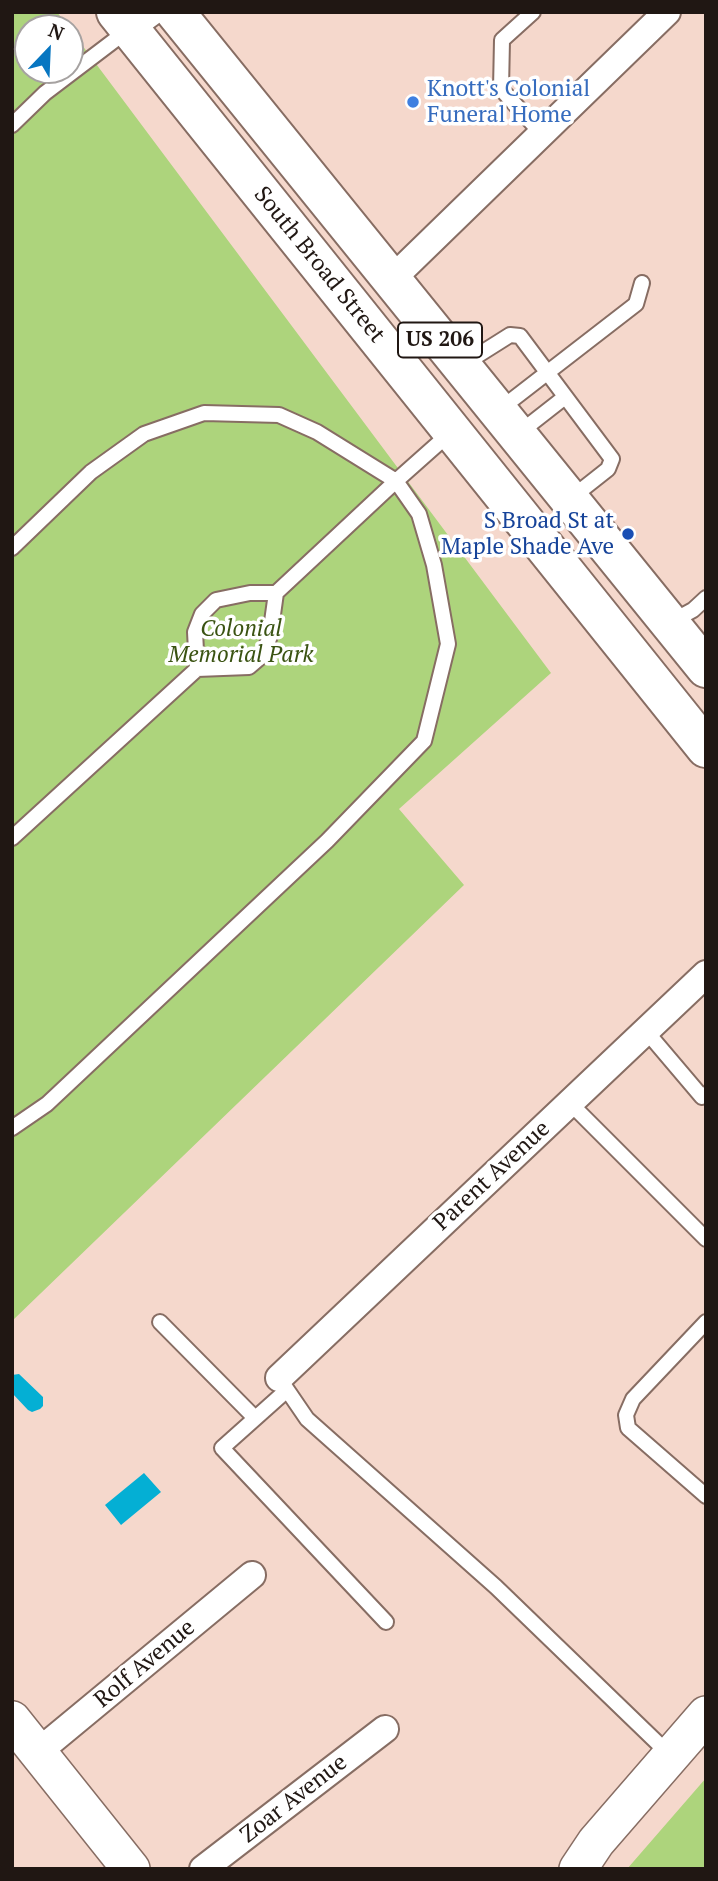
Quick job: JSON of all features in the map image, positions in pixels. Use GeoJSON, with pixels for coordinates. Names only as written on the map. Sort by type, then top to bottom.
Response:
{"type":"FeatureCollection","features":[{"type":"Feature","properties":{"kind":"main road","name":"South Broad Street"},"geometry":{"type":"LineString","coordinates":[[175,12],[706,668]]}},
{"type":"Feature","properties":{"kind":"main road","name":"South Broad Street"},"geometry":{"type":"LineString","coordinates":[[132,18],[452,431],[706,748]]}},
{"type":"Feature","properties":{"kind":"street"},"geometry":{"type":"LineString","coordinates":[[391,280],[667,12]]}},
{"type":"Feature","properties":{"kind":"street","name":"Parent Avenue"},"geometry":{"type":"LineString","coordinates":[[283,1384],[570,1102],[706,974]]}},
{"type":"Feature","properties":{"kind":"street","name":"Rolf Avenue"},"geometry":{"type":"LineString","coordinates":[[38,1752],[252,1575]]}},
{"type":"Feature","properties":{"kind":"street"},"geometry":{"type":"LineString","coordinates":[[578,1869],[596,1842],[706,1715]]}},
{"type":"Feature","properties":{"kind":"street"},"geometry":{"type":"LineString","coordinates":[[12,1720],[131,1869]]}},
{"type":"Feature","properties":{"kind":"street","name":"Zoar Avenue"},"geometry":{"type":"LineString","coordinates":[[203,1869],[384,1729]]}},
{"type":"Feature","properties":{"kind":"lane"},"geometry":{"type":"LineString","coordinates":[[533,12],[502,40],[501,89],[543,135]]}},
{"type":"Feature","properties":{"kind":"lane"},"geometry":{"type":"LineString","coordinates":[[12,125],[132,18]]}},
{"type":"Feature","properties":{"kind":"lane"},"geometry":{"type":"LineString","coordinates":[[507,423],[548,374],[636,304],[642,284]]}},
{"type":"Feature","properties":{"kind":"lane"},"geometry":{"type":"LineString","coordinates":[[461,366],[510,335],[520,336],[612,459],[608,469],[569,500]]}},
{"type":"Feature","properties":{"kind":"lane"},"geometry":{"type":"LineString","coordinates":[[507,423],[565,397]]}},
{"type":"Feature","properties":{"kind":"lane"},"geometry":{"type":"LineString","coordinates":[[12,548],[91,472],[144,434],[204,413],[279,415],[317,432],[396,481],[419,514],[434,565],[448,644],[425,741],[327,841],[47,1104],[12,1128]]}},
{"type":"Feature","properties":{"kind":"lane"},"geometry":{"type":"LineString","coordinates":[[197,668],[195,632],[202,614],[216,600],[239,595],[275,593],[452,431]]}},
{"type":"Feature","properties":{"kind":"lane"},"geometry":{"type":"LineString","coordinates":[[12,838],[197,668],[248,667],[263,655],[270,636],[275,593]]}},
{"type":"Feature","properties":{"kind":"lane"},"geometry":{"type":"LineString","coordinates":[[669,623],[693,610],[706,598]]}},
{"type":"Feature","properties":{"kind":"lane"},"geometry":{"type":"LineString","coordinates":[[646,1031],[702,1097],[706,1094]]}},
{"type":"Feature","properties":{"kind":"lane"},"geometry":{"type":"LineString","coordinates":[[570,1102],[706,1238]]}},
{"type":"Feature","properties":{"kind":"lane"},"geometry":{"type":"LineString","coordinates":[[160,1322],[255,1418]]}},
{"type":"Feature","properties":{"kind":"lane"},"geometry":{"type":"LineString","coordinates":[[706,1322],[633,1399],[625,1415],[628,1428],[706,1496]]}},
{"type":"Feature","properties":{"kind":"lane"},"geometry":{"type":"LineString","coordinates":[[386,1622],[222,1448],[255,1418],[283,1384],[307,1419],[496,1587],[670,1755]]}},
{"type":"Feature","properties":{"kind":"green space","name":"Colonial Memorial Park"},"geometry":{"type":"Polygon","coordinates":[[[12,12],[57,12],[58,14],[14,14],[14,84],[84,84],[84,48],[551,673],[399,809],[464,885],[12,1321],[12,12]]]}},
{"type":"Feature","properties":{"kind":"green space"},"geometry":{"type":"Polygon","coordinates":[[[706,1778],[706,1869],[627,1869],[706,1778]]]}},
{"type":"Feature","properties":{"kind":"water"},"geometry":{"type":"Polygon","coordinates":[[[19,1374],[43,1397],[43,1406],[40,1409],[32,1412],[28,1410],[12,1393],[12,1375],[19,1374]]]}},
{"type":"Feature","properties":{"kind":"water"},"geometry":{"type":"Polygon","coordinates":[[[144,1473],[161,1492],[121,1525],[105,1505],[144,1473]]]}},
{"type":"Feature","properties":{"kind":"place","name":"Knott's Colonial Funeral Home"},"geometry":{"type":"Point","coordinates":[413,102]}},
{"type":"Feature","properties":{"kind":"place","name":"S Broad St at Maple Shade Ave"},"geometry":{"type":"Point","coordinates":[628,534]}}]}
